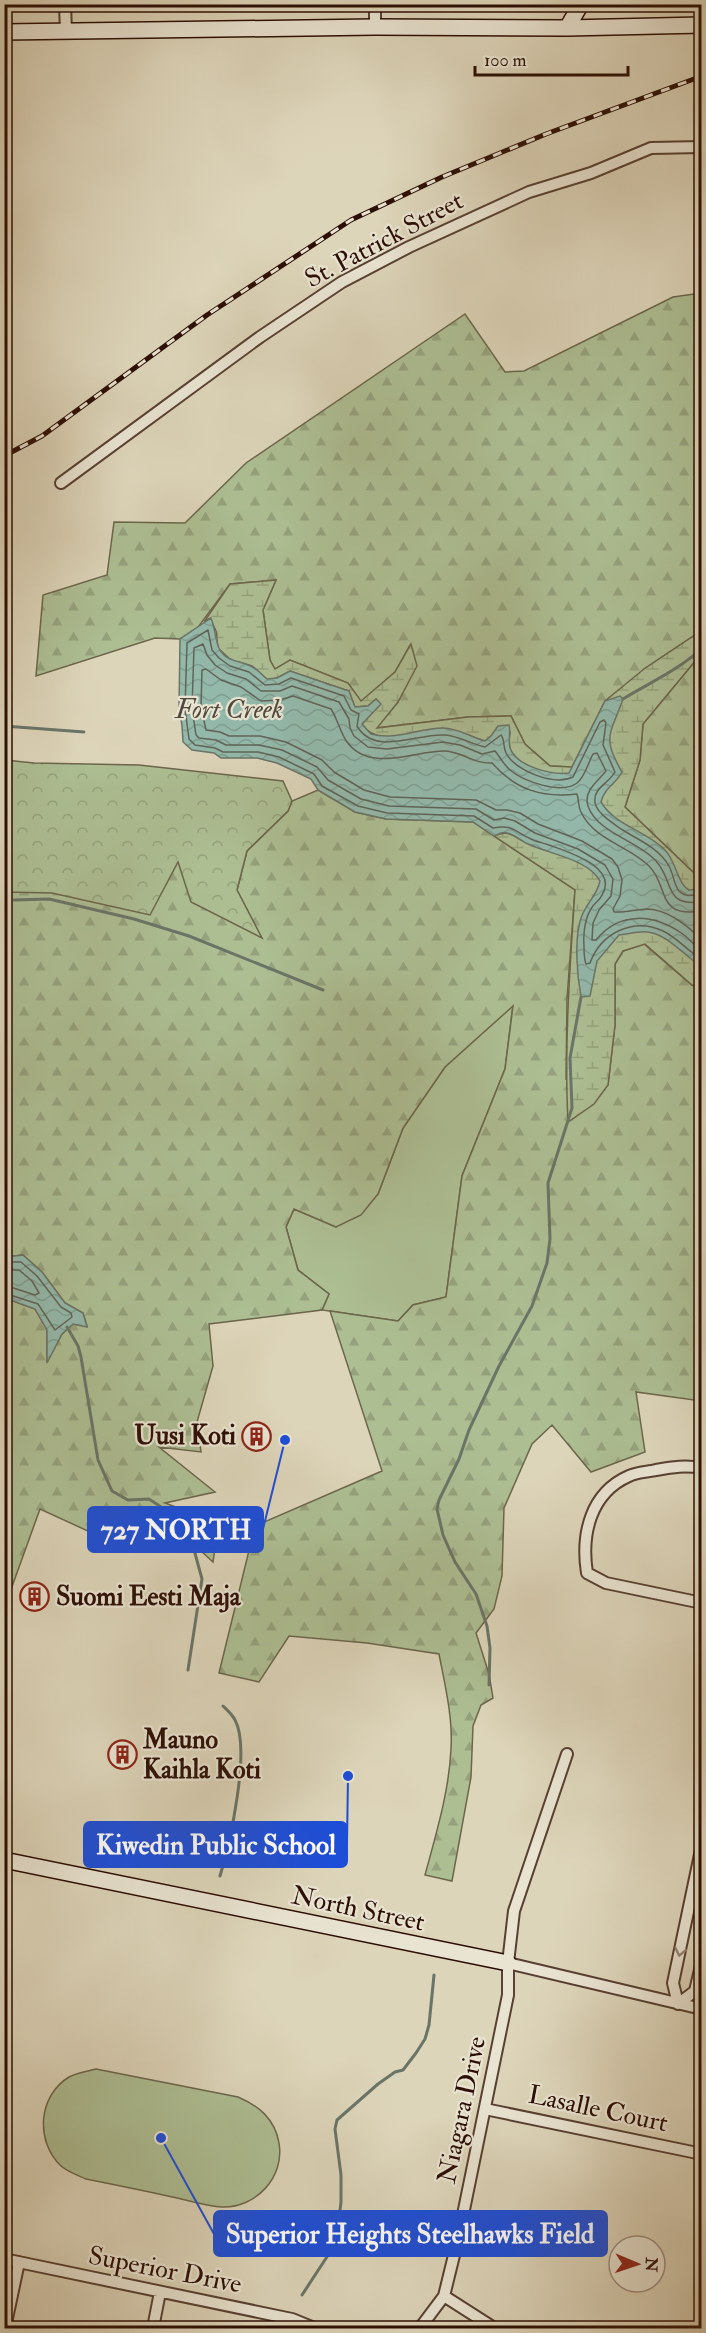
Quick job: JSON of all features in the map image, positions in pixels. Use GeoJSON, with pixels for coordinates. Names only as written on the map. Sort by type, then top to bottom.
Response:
{"type":"FeatureCollection","features":[{"type":"Feature","properties":{"kind":"main road"},"geometry":{"type":"LineString","coordinates":[[567,28],[581,4]]}},
{"type":"Feature","properties":{"kind":"main road"},"geometry":{"type":"LineString","coordinates":[[4,32],[702,25]]}},
{"type":"Feature","properties":{"kind":"main road","name":"North Street"},"geometry":{"type":"LineString","coordinates":[[4,1860],[508,1963]]}},
{"type":"Feature","properties":{"kind":"street"},"geometry":{"type":"LineString","coordinates":[[65,4],[66,32]]}},
{"type":"Feature","properties":{"kind":"street"},"geometry":{"type":"LineString","coordinates":[[375,4],[375,27]]}},
{"type":"Feature","properties":{"kind":"street","name":"St. Patrick Street"},"geometry":{"type":"LineString","coordinates":[[61,483],[260,337],[342,282],[409,247],[529,192],[591,173],[651,148],[702,147]]}},
{"type":"Feature","properties":{"kind":"street"},"geometry":{"type":"LineString","coordinates":[[702,1468],[686,1465],[630,1475],[610,1487],[594,1506],[587,1528],[584,1553],[587,1573],[606,1583],[702,1603]]}},
{"type":"Feature","properties":{"kind":"street","name":"Niagara Drive"},"geometry":{"type":"LineString","coordinates":[[420,2328],[444,2296],[458,2239],[508,1995],[508,1963],[514,1911],[567,1754]]}},
{"type":"Feature","properties":{"kind":"street"},"geometry":{"type":"LineString","coordinates":[[701,1851],[673,1983],[678,2004],[695,1991],[702,1961]]}},
{"type":"Feature","properties":{"kind":"street","name":"North Street"},"geometry":{"type":"LineString","coordinates":[[508,1963],[702,2008]]}},
{"type":"Feature","properties":{"kind":"street","name":"Lasalle Court"},"geometry":{"type":"LineString","coordinates":[[485,2109],[702,2154]]}},
{"type":"Feature","properties":{"kind":"street","name":"Superior Drive"},"geometry":{"type":"LineString","coordinates":[[4,2259],[292,2319],[314,2328]]}},
{"type":"Feature","properties":{"kind":"street"},"geometry":{"type":"LineString","coordinates":[[4,2328],[19,2262]]}},
{"type":"Feature","properties":{"kind":"street"},"geometry":{"type":"LineString","coordinates":[[153,2328],[160,2292]]}},
{"type":"Feature","properties":{"kind":"street"},"geometry":{"type":"LineString","coordinates":[[444,2296],[494,2328]]}},
{"type":"Feature","properties":{"kind":"green space"},"geometry":{"type":"Polygon","coordinates":[[[701,293],[701,631],[644,669],[572,767],[550,766],[525,744],[511,716],[468,717],[376,728],[398,702],[410,645],[395,672],[361,702],[348,683],[290,660],[275,670],[270,660],[263,610],[276,580],[230,584],[196,630],[180,639],[155,638],[36,676],[43,595],[107,575],[114,522],[185,523],[246,463],[465,314],[505,372],[524,371],[673,297],[701,293]]]}},
{"type":"Feature","properties":{"kind":"green space"},"geometry":{"type":"Polygon","coordinates":[[[276,580],[263,610],[270,660],[275,669],[290,660],[348,683],[361,701],[395,672],[411,644],[417,666],[398,702],[377,728],[468,717],[511,716],[525,744],[550,766],[572,767],[605,701],[644,669],[701,631],[701,654],[643,724],[640,760],[625,807],[693,872],[701,875],[701,989],[692,985],[645,944],[623,951],[615,964],[615,1025],[608,1085],[594,1104],[568,1122],[567,1035],[575,890],[494,836],[508,834],[521,840],[509,740],[510,732],[491,736],[485,741],[445,729],[400,736],[378,736],[369,732],[362,724],[380,704],[376,699],[368,706],[355,707],[349,691],[290,671],[268,680],[252,666],[232,661],[218,648],[216,631],[210,618],[204,622],[230,584],[276,580]]]}},
{"type":"Feature","properties":{"kind":"green space"},"geometry":{"type":"Polygon","coordinates":[[[701,654],[701,875],[693,872],[625,807],[640,760],[643,724],[701,654]]]}},
{"type":"Feature","properties":{"kind":"green space"},"geometry":{"type":"Polygon","coordinates":[[[5,760],[34,763],[139,765],[283,781],[292,801],[288,811],[247,851],[237,890],[262,938],[191,902],[178,862],[150,915],[52,893],[5,892],[5,760]]]}},
{"type":"Feature","properties":{"kind":"green space"},"geometry":{"type":"Polygon","coordinates":[[[318,790],[355,812],[386,819],[473,822],[575,890],[567,999],[566,1079],[608,1085],[615,1025],[615,964],[623,951],[644,944],[692,985],[701,989],[701,1401],[636,1392],[645,1452],[591,1472],[552,1425],[532,1444],[504,1508],[502,1576],[494,1609],[476,1633],[489,1674],[493,1698],[481,1705],[473,1726],[471,1777],[452,1881],[425,1875],[438,1828],[450,1765],[450,1713],[439,1654],[367,1643],[289,1636],[259,1682],[219,1673],[255,1526],[382,1471],[330,1311],[398,1321],[413,1305],[446,1297],[462,1176],[505,1069],[513,1006],[445,1067],[403,1128],[378,1194],[361,1215],[336,1227],[294,1209],[286,1227],[298,1270],[329,1294],[322,1310],[209,1324],[213,1366],[197,1422],[201,1452],[159,1447],[215,1492],[165,1503],[189,1512],[217,1534],[213,1562],[159,1512],[141,1511],[114,1543],[40,1509],[5,1606],[5,1298],[35,1309],[47,1330],[47,1362],[62,1334],[73,1324],[87,1326],[83,1313],[65,1303],[42,1272],[23,1255],[5,1257],[5,826],[178,861],[261,937],[237,890],[247,851],[288,811],[292,801],[318,790]]]}},
{"type":"Feature","properties":{"kind":"green space"},"geometry":{"type":"Polygon","coordinates":[[[513,1005],[505,1069],[462,1176],[446,1297],[413,1305],[398,1321],[322,1310],[329,1294],[298,1270],[286,1227],[294,1209],[336,1227],[378,1194],[403,1128],[445,1067],[513,1005]]]}},
{"type":"Feature","properties":{"kind":"green space"},"geometry":{"type":"Polygon","coordinates":[[[96,2069],[238,2097],[253,2105],[270,2120],[277,2135],[280,2156],[273,2178],[257,2196],[234,2206],[222,2207],[86,2179],[67,2170],[53,2156],[47,2144],[44,2132],[46,2107],[51,2095],[69,2077],[96,2069]]]}},
{"type":"Feature","properties":{"kind":"water","name":"Fort Creek"},"geometry":{"type":"Polygon","coordinates":[[[211,618],[217,644],[223,654],[253,667],[267,679],[277,678],[290,671],[349,691],[355,707],[368,706],[376,699],[381,704],[362,724],[371,734],[389,736],[449,728],[485,741],[498,726],[509,725],[509,745],[514,755],[527,765],[554,773],[569,773],[605,701],[620,696],[623,699],[612,728],[610,742],[622,772],[605,793],[601,802],[614,817],[658,843],[665,850],[685,887],[689,890],[701,889],[701,966],[670,941],[656,934],[641,932],[619,935],[597,961],[590,996],[581,997],[577,936],[583,913],[600,881],[587,867],[537,848],[505,832],[494,836],[473,822],[386,819],[355,812],[318,790],[311,779],[277,763],[257,758],[221,758],[214,753],[192,750],[183,742],[179,710],[180,639],[211,618]]]}},
{"type":"Feature","properties":{"kind":"water"},"geometry":{"type":"Polygon","coordinates":[[[23,1255],[42,1272],[65,1303],[83,1313],[87,1327],[73,1324],[62,1334],[47,1363],[47,1330],[35,1309],[5,1298],[5,1257],[23,1255]]]}},
{"type":"Feature","properties":{"kind":"waterway"},"geometry":{"type":"LineString","coordinates":[[623,699],[674,670],[702,648]]}},
{"type":"Feature","properties":{"kind":"waterway","name":"Fort Creek"},"geometry":{"type":"LineString","coordinates":[[4,726],[84,732]]}},
{"type":"Feature","properties":{"kind":"waterway"},"geometry":{"type":"LineString","coordinates":[[14,900],[49,899],[134,919],[189,936],[323,990]]}},
{"type":"Feature","properties":{"kind":"waterway"},"geometry":{"type":"LineString","coordinates":[[489,1685],[490,1648],[487,1626],[476,1594],[455,1562],[443,1535],[437,1509],[469,1430],[499,1366],[532,1306],[547,1263],[550,1239],[548,1183],[572,1108],[570,1058],[581,997]]}},
{"type":"Feature","properties":{"kind":"waterway"},"geometry":{"type":"LineString","coordinates":[[67,1327],[78,1346],[98,1460],[112,1491],[128,1500],[149,1499],[187,1524],[202,1579],[188,1670]]}},
{"type":"Feature","properties":{"kind":"waterway"},"geometry":{"type":"LineString","coordinates":[[220,1876],[233,1820],[241,1752],[235,1720],[223,1706]]}},
{"type":"Feature","properties":{"kind":"waterway"},"geometry":{"type":"LineString","coordinates":[[302,2295],[336,2243],[341,2202],[341,2175],[335,2129],[337,2120],[378,2084],[395,2072],[403,2070],[416,2053],[425,2039],[429,2025],[434,1975]]}},
{"type":"Feature","properties":{"kind":"railway"},"geometry":{"type":"LineString","coordinates":[[4,456],[42,436],[207,315],[351,220],[442,177],[546,134],[702,76]]}},
{"type":"Feature","properties":{"kind":"place","name":"Uusi Koti"},"geometry":{"type":"Point","coordinates":[257,1436]}},
{"type":"Feature","properties":{"kind":"place","name":"727 NORTH"},"geometry":{"type":"Point","coordinates":[285,1440]}},
{"type":"Feature","properties":{"kind":"place","name":"Suomi Eesti Maja"},"geometry":{"type":"Point","coordinates":[35,1597]}},
{"type":"Feature","properties":{"kind":"place","name":"Mauno Kaihla Koti"},"geometry":{"type":"Point","coordinates":[122,1755]}},
{"type":"Feature","properties":{"kind":"place","name":"Kiwedin Public School"},"geometry":{"type":"Point","coordinates":[348,1776]}},
{"type":"Feature","properties":{"kind":"place","name":"Superior Heights Steelhawks Field"},"geometry":{"type":"Point","coordinates":[161,2138]}}]}
